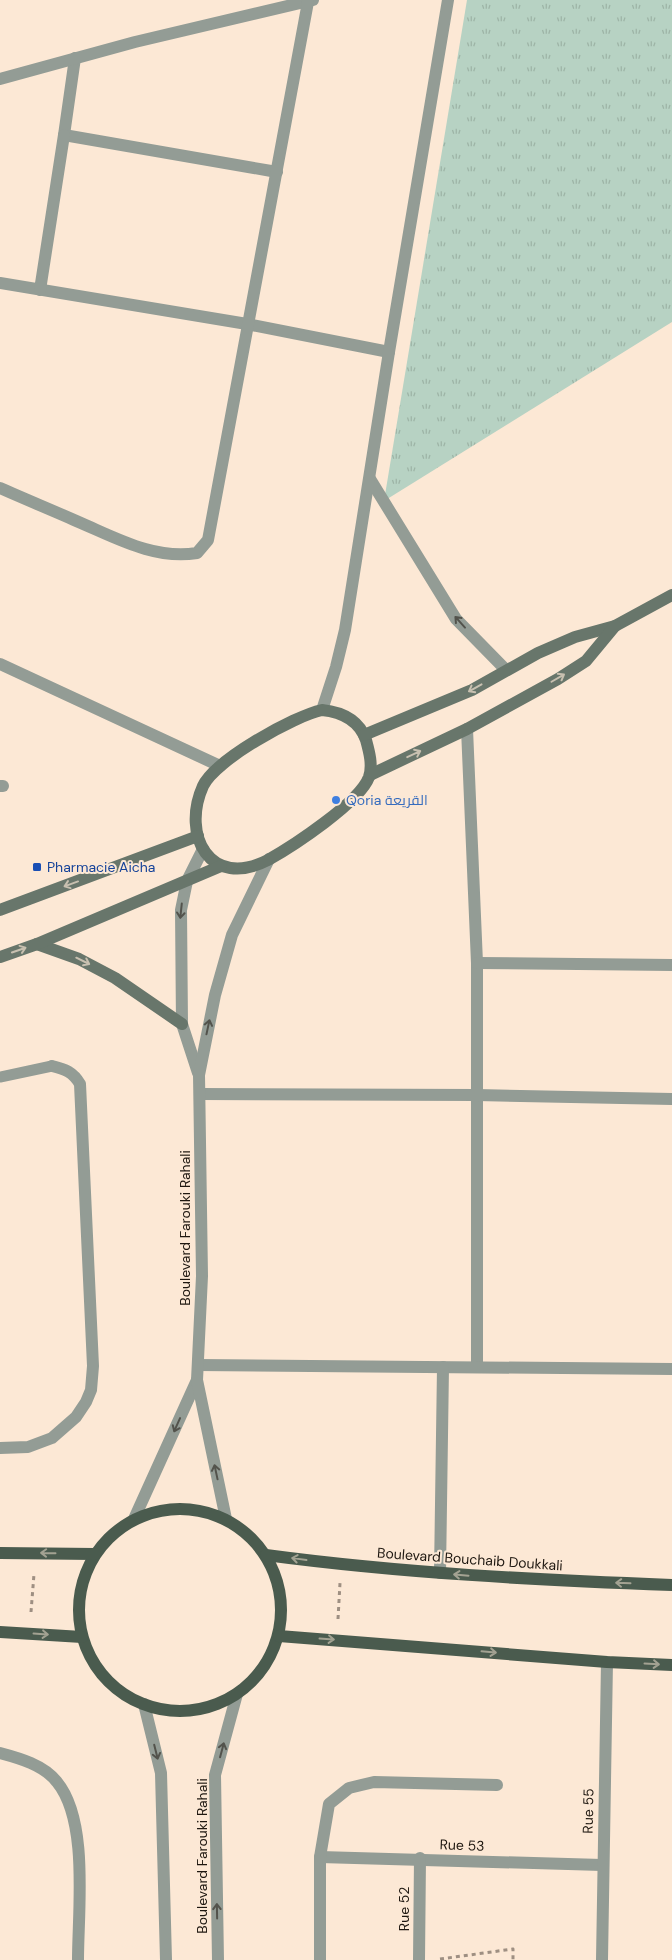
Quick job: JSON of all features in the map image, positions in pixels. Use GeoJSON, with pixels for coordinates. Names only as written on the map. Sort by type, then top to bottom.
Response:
{"type":"FeatureCollection","features":[{"type":"Feature","properties":{"kind":"main road"},"geometry":{"type":"LineString","coordinates":[[364,735],[472,690],[538,652],[575,637],[615,626],[672,595]]}},
{"type":"Feature","properties":{"kind":"main road"},"geometry":{"type":"LineString","coordinates":[[370,774],[468,729],[558,679],[586,661],[615,626]]}},
{"type":"Feature","properties":{"kind":"main road"},"geometry":{"type":"LineString","coordinates":[[322,710],[338,712],[351,719],[364,735],[370,754],[370,774],[364,789],[342,808],[269,859],[253,866],[235,870],[221,866],[210,859],[203,849],[198,836],[196,806],[204,784],[220,766],[282,726],[306,713],[322,710]]}},
{"type":"Feature","properties":{"kind":"main road"},"geometry":{"type":"LineString","coordinates":[[0,910],[198,836]]}},
{"type":"Feature","properties":{"kind":"main road"},"geometry":{"type":"LineString","coordinates":[[0,956],[37,944],[221,866]]}},
{"type":"Feature","properties":{"kind":"main road"},"geometry":{"type":"LineString","coordinates":[[37,944],[79,959],[115,978],[182,1024]]}},
{"type":"Feature","properties":{"kind":"main road"},"geometry":{"type":"LineString","coordinates":[[186,1509],[206,1512],[226,1519],[248,1535],[266,1555],[278,1580],[281,1598],[279,1636],[266,1665],[237,1694],[218,1704],[186,1711],[165,1710],[144,1704],[116,1689],[102,1674],[90,1656],[82,1636],[79,1599],[86,1571],[96,1554],[113,1534],[134,1519],[164,1510],[186,1509]]}},
{"type":"Feature","properties":{"kind":"main road"},"geometry":{"type":"LineString","coordinates":[[0,1553],[96,1554]]}},
{"type":"Feature","properties":{"kind":"main road","name":"Boulevard Bouchaib Doukkali"},"geometry":{"type":"LineString","coordinates":[[266,1555],[340,1565],[514,1579],[672,1585]]}},
{"type":"Feature","properties":{"kind":"main road"},"geometry":{"type":"LineString","coordinates":[[0,1632],[82,1636]]}},
{"type":"Feature","properties":{"kind":"main road"},"geometry":{"type":"LineString","coordinates":[[279,1636],[607,1662],[672,1665]]}},
{"type":"Feature","properties":{"kind":"street"},"geometry":{"type":"LineString","coordinates":[[322,710],[336,667],[344,630],[448,0]]}},
{"type":"Feature","properties":{"kind":"street"},"geometry":{"type":"LineString","coordinates":[[0,79],[136,42],[310,1],[247,324],[208,540],[197,553],[182,556],[135,546],[0,488]]}},
{"type":"Feature","properties":{"kind":"street"},"geometry":{"type":"LineString","coordinates":[[40,290],[75,58]]}},
{"type":"Feature","properties":{"kind":"street"},"geometry":{"type":"LineString","coordinates":[[64,134],[277,172]]}},
{"type":"Feature","properties":{"kind":"street"},"geometry":{"type":"LineString","coordinates":[[0,283],[247,324],[389,352]]}},
{"type":"Feature","properties":{"kind":"street"},"geometry":{"type":"LineString","coordinates":[[370,479],[456,619],[506,670]]}},
{"type":"Feature","properties":{"kind":"street"},"geometry":{"type":"LineString","coordinates":[[0,664],[220,766]]}},
{"type":"Feature","properties":{"kind":"street"},"geometry":{"type":"LineString","coordinates":[[468,729],[478,962],[478,1367]]}},
{"type":"Feature","properties":{"kind":"street","name":"Boulevard Farouki Rahali"},"geometry":{"type":"LineString","coordinates":[[199,1075],[182,1024],[181,910],[187,881],[203,849]]}},
{"type":"Feature","properties":{"kind":"street","name":"Boulevard Farouki Rahali"},"geometry":{"type":"LineString","coordinates":[[226,1519],[197,1380],[202,1276],[199,1075],[215,995],[232,935],[269,859]]}},
{"type":"Feature","properties":{"kind":"street"},"geometry":{"type":"LineString","coordinates":[[478,962],[672,965]]}},
{"type":"Feature","properties":{"kind":"street"},"geometry":{"type":"LineString","coordinates":[[0,1448],[28,1447],[52,1438],[76,1417],[91,1390],[93,1366],[80,1084],[68,1070],[52,1066]]}},
{"type":"Feature","properties":{"kind":"street"},"geometry":{"type":"LineString","coordinates":[[200,1094],[478,1094],[672,1100]]}},
{"type":"Feature","properties":{"kind":"street"},"geometry":{"type":"LineString","coordinates":[[198,1365],[672,1368]]}},
{"type":"Feature","properties":{"kind":"street"},"geometry":{"type":"LineString","coordinates":[[440,1573],[444,1367]]}},
{"type":"Feature","properties":{"kind":"street","name":"Boulevard Farouki Rahali"},"geometry":{"type":"LineString","coordinates":[[134,1519],[197,1380]]}},
{"type":"Feature","properties":{"kind":"street","name":"Rue 55"},"geometry":{"type":"LineString","coordinates":[[602,1960],[602,1865],[607,1662]]}},
{"type":"Feature","properties":{"kind":"street","name":"Boulevard Farouki Rahali"},"geometry":{"type":"LineString","coordinates":[[218,1960],[215,1775],[237,1694]]}},
{"type":"Feature","properties":{"kind":"street"},"geometry":{"type":"LineString","coordinates":[[144,1704],[161,1773],[166,1960]]}},
{"type":"Feature","properties":{"kind":"street"},"geometry":{"type":"LineString","coordinates":[[0,1753],[35,1765],[56,1780],[68,1798],[75,1820],[78,1860],[78,1960]]}},
{"type":"Feature","properties":{"kind":"street"},"geometry":{"type":"LineString","coordinates":[[320,1960],[320,1857],[329,1804],[348,1788],[374,1782],[497,1785]]}},
{"type":"Feature","properties":{"kind":"street","name":"Rue 53"},"geometry":{"type":"LineString","coordinates":[[320,1857],[420,1858],[602,1865]]}},
{"type":"Feature","properties":{"kind":"street","name":"Rue 52"},"geometry":{"type":"LineString","coordinates":[[419,1960],[420,1858]]}},
{"type":"Feature","properties":{"kind":"lane"},"geometry":{"type":"LineString","coordinates":[[0,1077],[52,1066]]}},
{"type":"Feature","properties":{"kind":"path"},"geometry":{"type":"LineString","coordinates":[[29,1633],[36,1553]]}},
{"type":"Feature","properties":{"kind":"path"},"geometry":{"type":"LineString","coordinates":[[338,1640],[340,1565]]}},
{"type":"Feature","properties":{"kind":"path"},"geometry":{"type":"LineString","coordinates":[[438,1959],[513,1949],[513,1960]]}},
{"type":"Feature","properties":{"kind":"green space"},"geometry":{"type":"Polygon","coordinates":[[[467,0],[672,0],[672,322],[384,501],[467,0]]]}},
{"type":"Feature","properties":{"kind":"place","name":"Qoria القريعة"},"geometry":{"type":"Point","coordinates":[336,800]}},
{"type":"Feature","properties":{"kind":"place","name":"Pharmacie Aicha"},"geometry":{"type":"Point","coordinates":[37,867]}}]}
